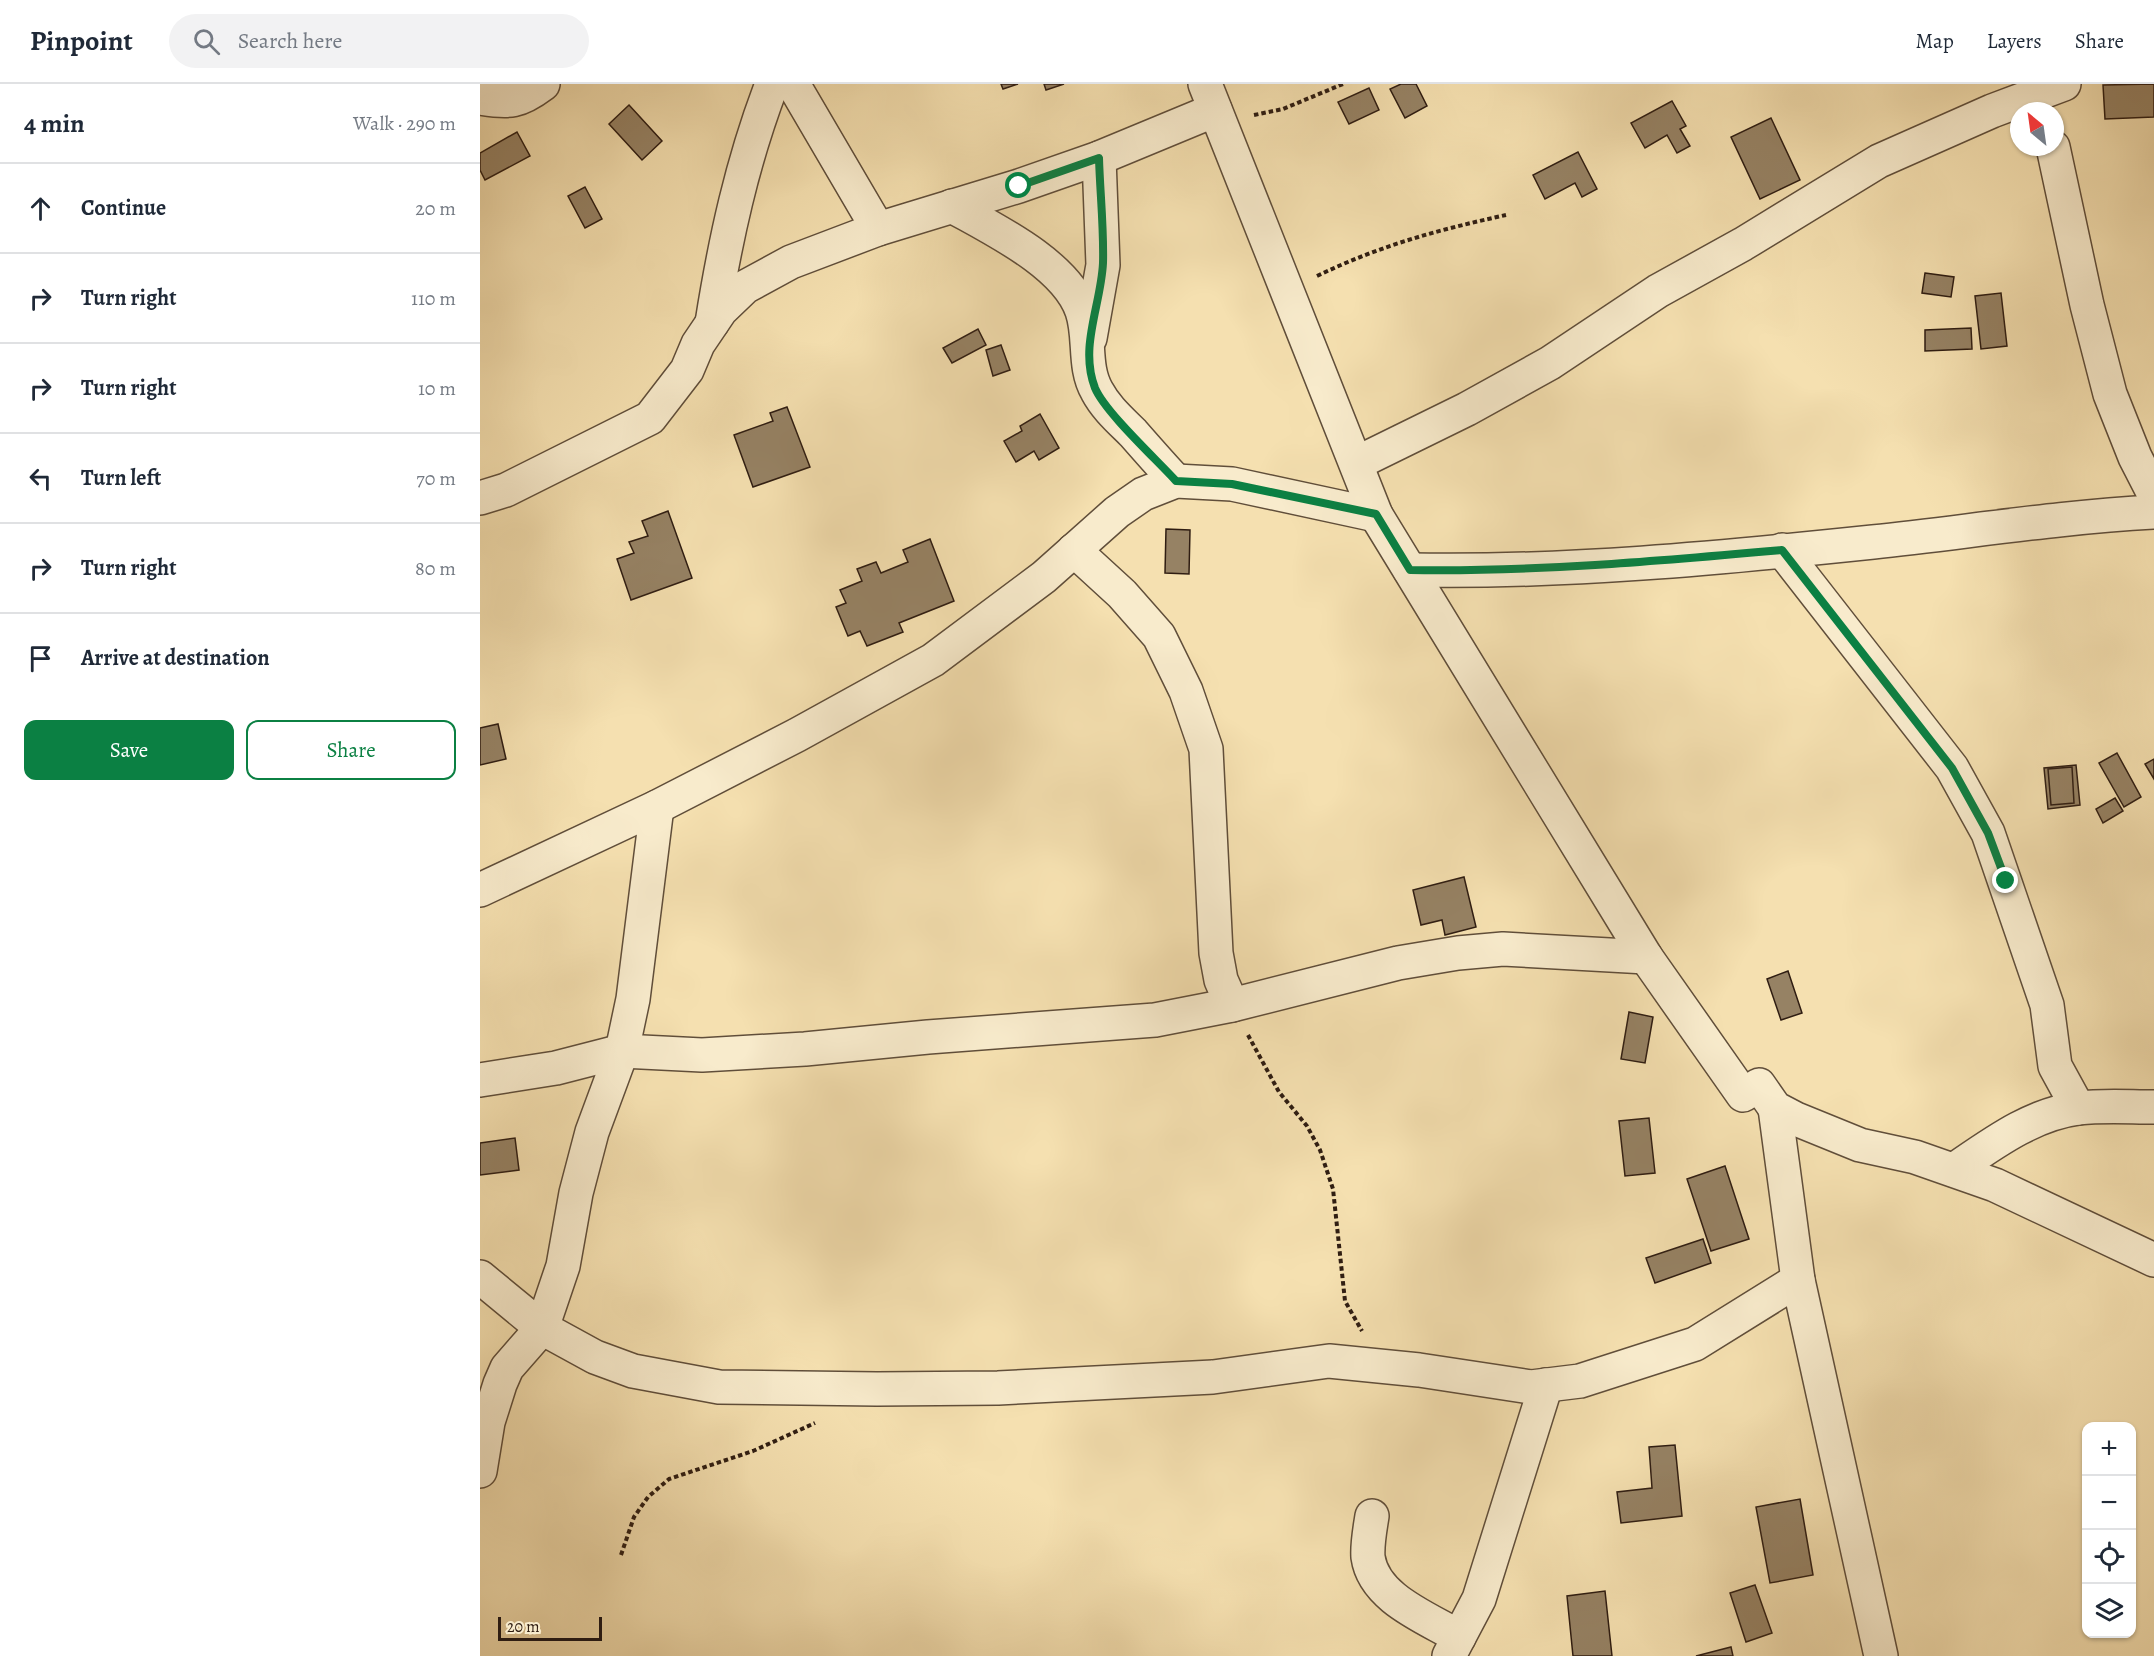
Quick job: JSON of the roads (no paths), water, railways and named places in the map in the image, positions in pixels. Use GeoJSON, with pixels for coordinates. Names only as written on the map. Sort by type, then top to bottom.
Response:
{"type":"FeatureCollection","features":[{"type":"Feature","properties":{"kind":"street"},"geometry":{"type":"LineString","coordinates":[[480,98],[512,102],[524,98],[543,84]]}},
{"type":"Feature","properties":{"kind":"street"},"geometry":{"type":"LineString","coordinates":[[712,323],[725,242],[741,174],[772,84]]}},
{"type":"Feature","properties":{"kind":"street"},"geometry":{"type":"LineString","coordinates":[[793,84],[878,229]]}},
{"type":"Feature","properties":{"kind":"street"},"geometry":{"type":"LineString","coordinates":[[1357,463],[1467,409],[1550,363],[1658,291],[1743,244],[1879,161],[2005,94],[2051,96]]}},
{"type":"Feature","properties":{"kind":"street"},"geometry":{"type":"LineString","coordinates":[[480,498],[506,490],[650,418],[687,370],[698,344],[721,310],[745,287],[791,262],[878,229],[1019,186],[1099,158],[1210,97],[1376,514],[1646,957],[1743,1095],[1759,1085],[1775,1108],[1798,1280],[1881,1656]]}},
{"type":"Feature","properties":{"kind":"street"},"geometry":{"type":"LineString","coordinates":[[2055,156],[2087,305],[2110,394],[2135,457],[2154,494]]}},
{"type":"Feature","properties":{"kind":"street"},"geometry":{"type":"LineString","coordinates":[[1099,158],[1102,265],[1089,346],[1089,369],[1096,391],[1111,411],[1176,481]]}},
{"type":"Feature","properties":{"kind":"street"},"geometry":{"type":"LineString","coordinates":[[952,206],[1048,267],[1067,284],[1082,310],[1089,346]]}},
{"type":"Feature","properties":{"kind":"street"},"geometry":{"type":"LineString","coordinates":[[480,890],[657,807],[797,735],[933,660],[1012,602],[1117,512],[1143,494],[1176,481],[1232,484],[1376,514]]}},
{"type":"Feature","properties":{"kind":"street"},"geometry":{"type":"LineString","coordinates":[[1410,570],[1493,571],[1558,568],[1782,550],[2106,514],[2154,512]]}},
{"type":"Feature","properties":{"kind":"street"},"geometry":{"type":"LineString","coordinates":[[1074,550],[1122,594],[1159,636],[1186,690],[1206,749],[1216,953],[1221,980],[1232,1005]]}},
{"type":"Feature","properties":{"kind":"street"},"geometry":{"type":"LineString","coordinates":[[1782,550],[1952,768],[1988,833],[2047,1005],[2055,1066],[2078,1108]]}},
{"type":"Feature","properties":{"kind":"street"},"geometry":{"type":"LineString","coordinates":[[480,1471],[488,1422],[490,1389],[542,1328],[563,1266],[576,1193],[592,1132],[622,1052],[633,999],[657,807]]}},
{"type":"Feature","properties":{"kind":"street"},"geometry":{"type":"LineString","coordinates":[[480,1080],[556,1068],[622,1052],[702,1055],[805,1049],[928,1037],[1155,1020],[1232,1005],[1398,963],[1458,953],[1503,949],[1646,957]]}},
{"type":"Feature","properties":{"kind":"street"},"geometry":{"type":"LineString","coordinates":[[1954,1170],[1994,1142],[2028,1123],[2078,1108],[2154,1107]]}},
{"type":"Feature","properties":{"kind":"street"},"geometry":{"type":"LineString","coordinates":[[1775,1108],[1806,1124],[1860,1145],[1915,1156],[1995,1185],[2154,1260]]}},
{"type":"Feature","properties":{"kind":"street"},"geometry":{"type":"LineString","coordinates":[[480,1276],[542,1328],[595,1357],[633,1371],[719,1387],[998,1388],[1213,1377],[1329,1361],[1531,1387],[1580,1381],[1695,1344],[1798,1280]]}},
{"type":"Feature","properties":{"kind":"street"},"geometry":{"type":"LineString","coordinates":[[1372,1516],[1368,1558],[1374,1577],[1403,1605],[1463,1644],[1497,1547],[1546,1384]]}}]}
